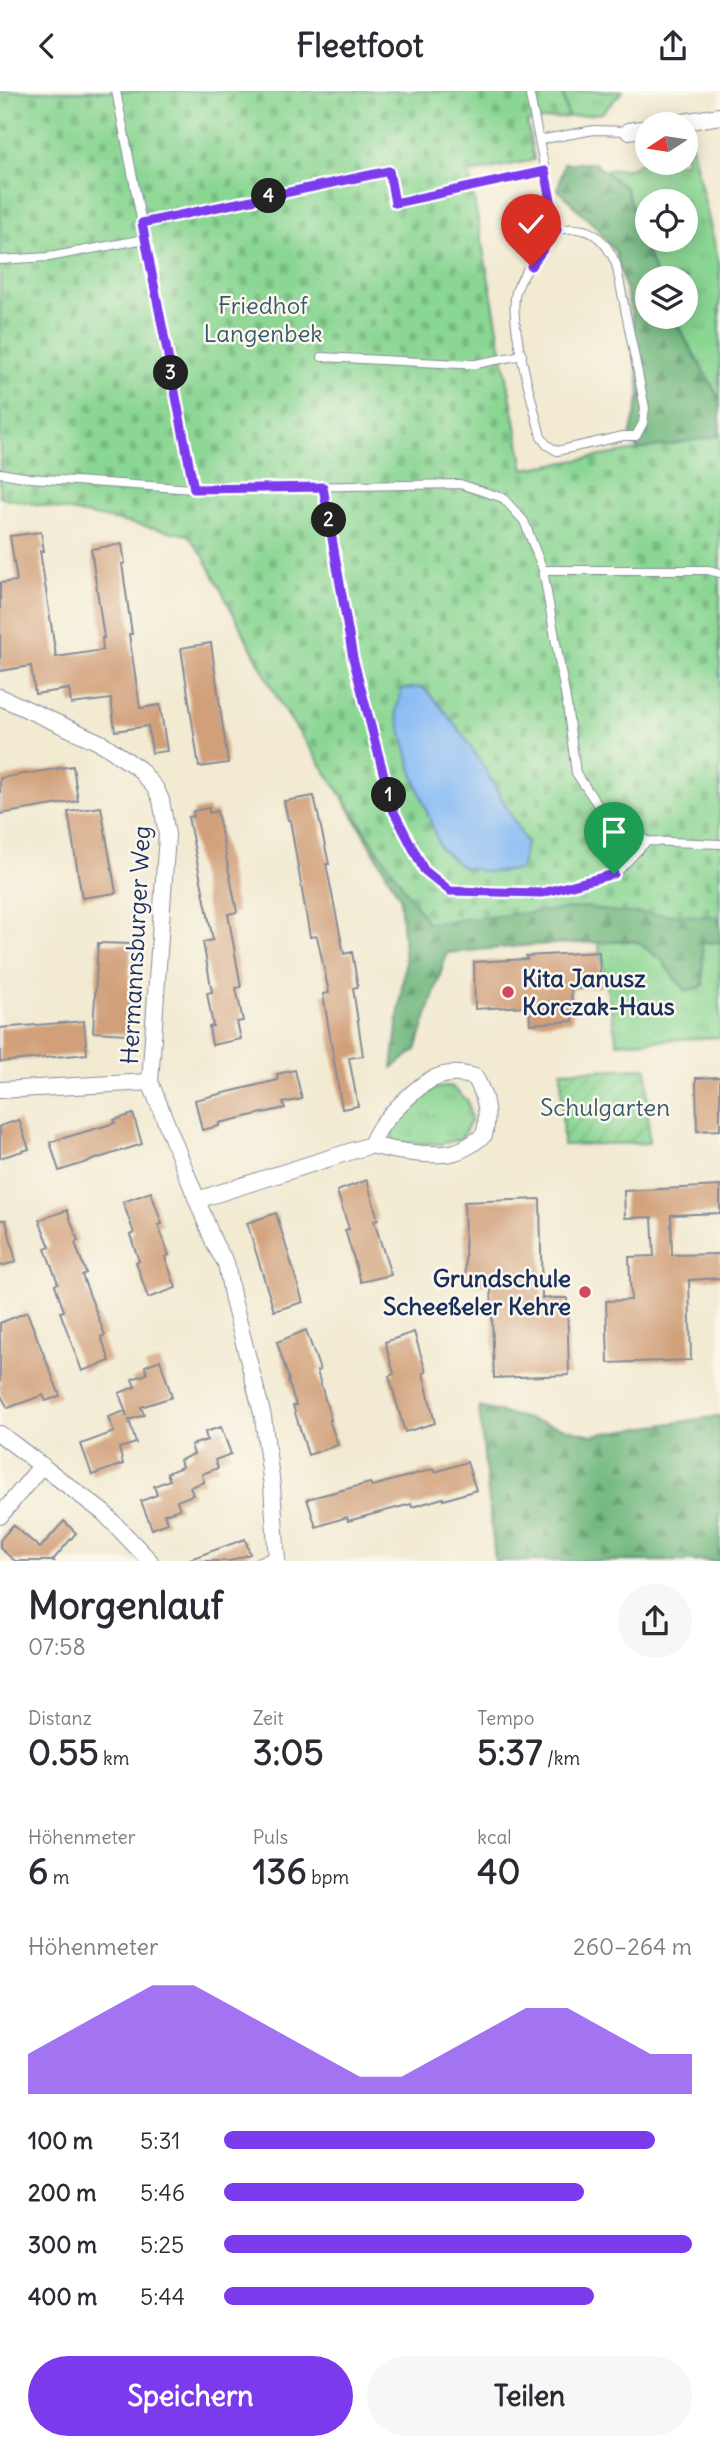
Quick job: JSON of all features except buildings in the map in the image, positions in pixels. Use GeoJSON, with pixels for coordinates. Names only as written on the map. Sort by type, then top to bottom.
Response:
{"type":"FeatureCollection","features":[{"type":"Feature","properties":{"kind":"street"},"geometry":{"type":"LineString","coordinates":[[698,120],[720,116]]}},
{"type":"Feature","properties":{"kind":"street"},"geometry":{"type":"LineString","coordinates":[[628,131],[635,130]]}},
{"type":"Feature","properties":{"kind":"street","name":"Hermannsburger Weg"},"geometry":{"type":"LineString","coordinates":[[0,697],[120,754],[147,776],[161,800],[167,835],[150,1082],[215,1245],[226,1263],[254,1377],[268,1450],[277,1558]]}},
{"type":"Feature","properties":{"kind":"street"},"geometry":{"type":"LineString","coordinates":[[197,1200],[371,1145],[388,1150],[441,1154],[456,1152],[470,1146],[484,1135],[488,1122],[483,1090],[475,1077],[460,1072],[432,1079],[416,1089],[377,1128],[371,1145]]}},
{"type":"Feature","properties":{"kind":"street"},"geometry":{"type":"LineString","coordinates":[[0,1090],[150,1082]]}},
{"type":"Feature","properties":{"kind":"street"},"geometry":{"type":"LineString","coordinates":[[0,1434],[104,1513],[150,1561]]}},
{"type":"Feature","properties":{"kind":"street"},"geometry":{"type":"LineString","coordinates":[[0,1516],[42,1465]]}},
{"type":"Feature","properties":{"kind":"lane"},"geometry":{"type":"LineString","coordinates":[[116,91],[194,489]]}},
{"type":"Feature","properties":{"kind":"lane"},"geometry":{"type":"LineString","coordinates":[[529,91],[557,230]]}},
{"type":"Feature","properties":{"kind":"lane"},"geometry":{"type":"LineString","coordinates":[[539,140],[594,130],[628,131]]}},
{"type":"Feature","properties":{"kind":"lane"},"geometry":{"type":"LineString","coordinates":[[142,223],[389,171],[395,203],[545,171]]}},
{"type":"Feature","properties":{"kind":"lane"},"geometry":{"type":"LineString","coordinates":[[573,228],[592,233],[610,249],[616,264],[644,397],[643,423],[636,436],[623,436],[556,451],[541,437],[513,302],[517,289],[531,266],[557,230],[573,228]]}},
{"type":"Feature","properties":{"kind":"lane"},"geometry":{"type":"LineString","coordinates":[[0,260],[49,257],[145,239]]}},
{"type":"Feature","properties":{"kind":"lane"},"geometry":{"type":"LineString","coordinates":[[322,357],[460,364],[522,355]]}},
{"type":"Feature","properties":{"kind":"lane"},"geometry":{"type":"LineString","coordinates":[[0,473],[30,478],[194,489],[460,484],[503,498],[524,521],[543,570],[576,773],[608,820],[647,841],[720,844]]}},
{"type":"Feature","properties":{"kind":"lane"},"geometry":{"type":"LineString","coordinates":[[323,487],[353,658],[393,810],[424,870],[450,891],[542,893],[614,874],[647,841]]}},
{"type":"Feature","properties":{"kind":"lane"},"geometry":{"type":"LineString","coordinates":[[543,570],[708,570],[720,573]]}},
{"type":"Feature","properties":{"kind":"lane"},"geometry":{"type":"LineString","coordinates":[[259,1561],[277,1558]]}},
{"type":"Feature","properties":{"kind":"green space","name":"Friedhof Langenbek"},"geometry":{"type":"Polygon","coordinates":[[[0,91],[562,91],[568,117],[527,122],[534,160],[469,173],[524,469],[720,436],[720,917],[614,912],[587,907],[428,923],[282,707],[203,555],[188,535],[0,497],[0,91]]]}},
{"type":"Feature","properties":{"kind":"green space"},"geometry":{"type":"Polygon","coordinates":[[[562,91],[623,91],[602,113],[568,117],[562,91]]]}},
{"type":"Feature","properties":{"kind":"green space"},"geometry":{"type":"Polygon","coordinates":[[[564,163],[594,163],[626,188],[635,217],[635,252],[647,252],[653,266],[635,266],[635,329],[680,329],[720,400],[720,476],[661,470],[629,440],[640,395],[633,319],[616,253],[594,225],[558,190],[564,163]]]}},
{"type":"Feature","properties":{"kind":"green space"},"geometry":{"type":"Polygon","coordinates":[[[635,165],[635,175],[698,173],[720,267],[720,416],[667,329],[698,329],[698,266],[641,266],[636,252],[698,252],[698,189],[635,189],[635,250],[606,170],[628,169],[635,165]]]}},
{"type":"Feature","properties":{"kind":"green space"},"geometry":{"type":"Polygon","coordinates":[[[313,746],[720,875],[720,942],[702,943],[703,986],[687,991],[662,960],[636,941],[532,945],[447,953],[416,1050],[392,1068],[405,963],[400,897],[313,746]]]}},
{"type":"Feature","properties":{"kind":"green space"},"geometry":{"type":"Polygon","coordinates":[[[636,941],[662,960],[675,979],[703,986],[702,942],[720,942],[720,1037],[617,1043],[598,942],[636,941]]]}},
{"type":"Feature","properties":{"kind":"green space","name":"Schulgarten"},"geometry":{"type":"Polygon","coordinates":[[[647,1068],[649,1143],[563,1145],[561,1071],[647,1068]]]}},
{"type":"Feature","properties":{"kind":"green space"},"geometry":{"type":"Polygon","coordinates":[[[451,1086],[468,1101],[471,1121],[461,1139],[441,1144],[392,1143],[392,1127],[432,1089],[451,1086]]]}},
{"type":"Feature","properties":{"kind":"green space"},"geometry":{"type":"Polygon","coordinates":[[[479,1407],[592,1435],[720,1416],[720,1561],[495,1561],[479,1407]]]}},
{"type":"Feature","properties":{"kind":"water"},"geometry":{"type":"Polygon","coordinates":[[[422,687],[466,740],[526,843],[520,870],[490,872],[462,867],[440,848],[412,771],[396,711],[402,689],[422,687]]]}},
{"type":"Feature","properties":{"kind":"place","name":"Kita Janusz Korczak-Haus"},"geometry":{"type":"Point","coordinates":[508,992]}},
{"type":"Feature","properties":{"kind":"place","name":"Grundschule Scheeßeler Kehre"},"geometry":{"type":"Point","coordinates":[585,1292]}},
{"type":"Feature","properties":{"kind":"route"},"geometry":{"type":"LineString","coordinates":[[531,266],[557,230],[545,171],[395,203],[389,171],[142,223],[194,489],[323,487],[353,658],[393,810],[424,870],[450,891],[542,893],[614,874]]}}]}
